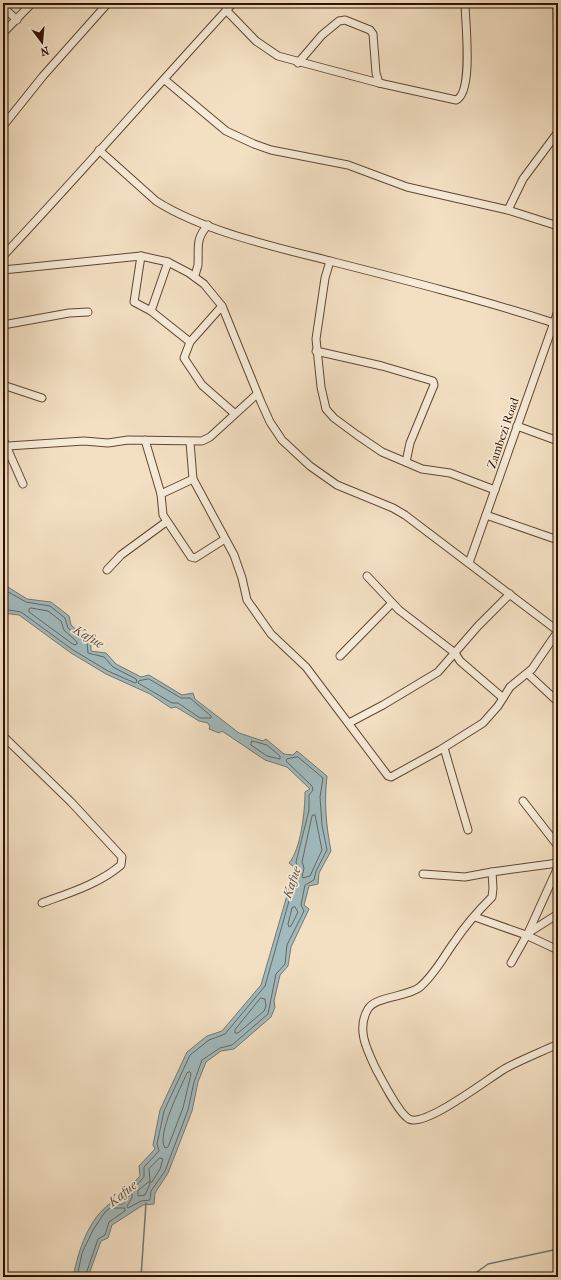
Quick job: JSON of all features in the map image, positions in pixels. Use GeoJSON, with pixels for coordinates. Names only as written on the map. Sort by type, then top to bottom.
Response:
{"type":"FeatureCollection","features":[{"type":"Feature","properties":{"kind":"street"},"geometry":{"type":"LineString","coordinates":[[3,33],[32,3]]}},
{"type":"Feature","properties":{"kind":"street"},"geometry":{"type":"LineString","coordinates":[[3,126],[44,76],[108,3]]}},
{"type":"Feature","properties":{"kind":"street"},"geometry":{"type":"LineString","coordinates":[[3,256],[60,196],[99,150],[165,80],[233,3]]}},
{"type":"Feature","properties":{"kind":"street"},"geometry":{"type":"LineString","coordinates":[[226,10],[256,41],[268,51],[298,63],[456,100],[459,99],[465,82],[468,57],[465,3]]}},
{"type":"Feature","properties":{"kind":"street"},"geometry":{"type":"LineString","coordinates":[[555,4],[558,50]]}},
{"type":"Feature","properties":{"kind":"street"},"geometry":{"type":"LineString","coordinates":[[3,7],[17,20]]}},
{"type":"Feature","properties":{"kind":"street"},"geometry":{"type":"LineString","coordinates":[[298,63],[322,34],[336,23],[345,20],[370,30],[374,34],[376,73],[379,83]]}},
{"type":"Feature","properties":{"kind":"street"},"geometry":{"type":"LineString","coordinates":[[165,80],[226,131],[254,144],[271,150],[348,165],[407,187],[508,210],[558,226]]}},
{"type":"Feature","properties":{"kind":"street"},"geometry":{"type":"LineString","coordinates":[[508,210],[523,179],[558,132]]}},
{"type":"Feature","properties":{"kind":"street"},"geometry":{"type":"LineString","coordinates":[[99,150],[164,207],[208,225],[284,250],[330,260],[466,296],[554,323]]}},
{"type":"Feature","properties":{"kind":"street"},"geometry":{"type":"LineString","coordinates":[[196,277],[194,275],[198,266],[198,247],[202,232],[208,225]]}},
{"type":"Feature","properties":{"kind":"street"},"geometry":{"type":"LineString","coordinates":[[141,256],[134,301],[151,311],[190,342]]}},
{"type":"Feature","properties":{"kind":"street"},"geometry":{"type":"LineString","coordinates":[[3,270],[141,256],[168,262],[196,277],[213,293],[222,306],[257,394],[275,431],[289,448],[310,466],[344,489],[398,511],[558,631],[528,674],[514,682],[494,711],[478,727],[444,748],[389,777],[306,667],[271,634],[247,600],[236,560],[193,479],[190,442]]}},
{"type":"Feature","properties":{"kind":"street"},"geometry":{"type":"LineString","coordinates":[[330,260],[325,278],[317,327],[316,351],[326,409],[334,418],[364,441],[382,452],[428,471],[450,473],[495,490]]}},
{"type":"Feature","properties":{"kind":"street"},"geometry":{"type":"LineString","coordinates":[[151,311],[168,262]]}},
{"type":"Feature","properties":{"kind":"street"},"geometry":{"type":"LineString","coordinates":[[222,306],[190,342],[184,356],[202,385],[234,413]]}},
{"type":"Feature","properties":{"kind":"street","name":"Zambezi Road"},"geometry":{"type":"LineString","coordinates":[[469,563],[558,311]]}},
{"type":"Feature","properties":{"kind":"street"},"geometry":{"type":"LineString","coordinates":[[3,325],[69,313],[88,312]]}},
{"type":"Feature","properties":{"kind":"street"},"geometry":{"type":"LineString","coordinates":[[316,351],[382,366],[434,383],[410,444],[406,462]]}},
{"type":"Feature","properties":{"kind":"street"},"geometry":{"type":"LineString","coordinates":[[3,385],[42,398]]}},
{"type":"Feature","properties":{"kind":"street"},"geometry":{"type":"LineString","coordinates":[[8,446],[74,441],[108,443],[145,440],[190,442],[202,441],[210,437],[234,413],[257,394]]}},
{"type":"Feature","properties":{"kind":"street"},"geometry":{"type":"LineString","coordinates":[[518,426],[558,441]]}},
{"type":"Feature","properties":{"kind":"street"},"geometry":{"type":"LineString","coordinates":[[3,439],[8,446],[23,484]]}},
{"type":"Feature","properties":{"kind":"street"},"geometry":{"type":"LineString","coordinates":[[145,440],[161,494],[162,508],[166,522],[192,558],[226,539]]}},
{"type":"Feature","properties":{"kind":"street"},"geometry":{"type":"LineString","coordinates":[[161,494],[193,479]]}},
{"type":"Feature","properties":{"kind":"street"},"geometry":{"type":"LineString","coordinates":[[486,515],[558,540]]}},
{"type":"Feature","properties":{"kind":"street"},"geometry":{"type":"LineString","coordinates":[[107,570],[122,555],[151,535],[166,522]]}},
{"type":"Feature","properties":{"kind":"street"},"geometry":{"type":"LineString","coordinates":[[367,576],[392,603],[422,629],[455,653],[460,661],[502,698]]}},
{"type":"Feature","properties":{"kind":"street"},"geometry":{"type":"LineString","coordinates":[[349,722],[434,675],[478,626],[510,594]]}},
{"type":"Feature","properties":{"kind":"street"},"geometry":{"type":"LineString","coordinates":[[340,656],[392,603]]}},
{"type":"Feature","properties":{"kind":"street"},"geometry":{"type":"LineString","coordinates":[[528,674],[558,702]]}},
{"type":"Feature","properties":{"kind":"street"},"geometry":{"type":"LineString","coordinates":[[3,736],[71,802],[122,857],[121,865],[114,871],[81,888],[42,903]]}},
{"type":"Feature","properties":{"kind":"street"},"geometry":{"type":"LineString","coordinates":[[444,748],[468,830]]}},
{"type":"Feature","properties":{"kind":"street"},"geometry":{"type":"LineString","coordinates":[[524,801],[558,846]]}},
{"type":"Feature","properties":{"kind":"street"},"geometry":{"type":"LineString","coordinates":[[423,874],[465,877],[558,863]]}},
{"type":"Feature","properties":{"kind":"street"},"geometry":{"type":"LineString","coordinates":[[511,963],[527,934],[558,867]]}},
{"type":"Feature","properties":{"kind":"street"},"geometry":{"type":"LineString","coordinates":[[492,872],[493,894],[456,939],[429,978],[420,987],[409,993],[377,1002],[368,1010],[364,1023],[363,1040],[367,1051],[392,1097],[407,1118],[412,1120],[423,1118],[464,1097],[505,1068],[558,1044]]}},
{"type":"Feature","properties":{"kind":"street"},"geometry":{"type":"LineString","coordinates":[[527,934],[558,914]]}},
{"type":"Feature","properties":{"kind":"street"},"geometry":{"type":"LineString","coordinates":[[475,917],[527,934],[558,950]]}},
{"type":"Feature","properties":{"kind":"water","name":"Kafue"},"geometry":{"type":"Polygon","coordinates":[[[3,584],[27,599],[51,602],[69,616],[71,625],[87,639],[96,638],[104,645],[91,642],[91,651],[106,653],[116,664],[141,677],[149,675],[182,695],[193,693],[195,699],[239,733],[263,741],[266,739],[284,754],[293,755],[297,751],[327,776],[326,814],[331,851],[319,873],[318,884],[309,886],[304,905],[309,909],[291,947],[288,966],[280,975],[274,1001],[275,1007],[271,1017],[234,1049],[221,1051],[206,1062],[198,1082],[192,1111],[168,1173],[155,1193],[154,1204],[143,1205],[112,1225],[108,1238],[101,1241],[88,1277],[73,1277],[78,1256],[86,1235],[97,1217],[112,1202],[114,1205],[123,1204],[129,1196],[128,1189],[140,1176],[139,1166],[155,1149],[153,1145],[160,1110],[187,1052],[207,1036],[222,1031],[261,985],[295,868],[289,863],[297,849],[303,819],[305,792],[310,789],[287,767],[265,760],[222,731],[219,733],[209,729],[210,727],[208,723],[199,721],[176,707],[171,708],[150,694],[106,674],[71,653],[19,615],[3,613],[3,584]]]}},
{"type":"Feature","properties":{"kind":"waterway"},"geometry":{"type":"LineString","coordinates":[[141,1277],[146,1203]]}},
{"type":"Feature","properties":{"kind":"waterway"},"geometry":{"type":"LineString","coordinates":[[470,1277],[488,1264],[558,1249]]}}]}
